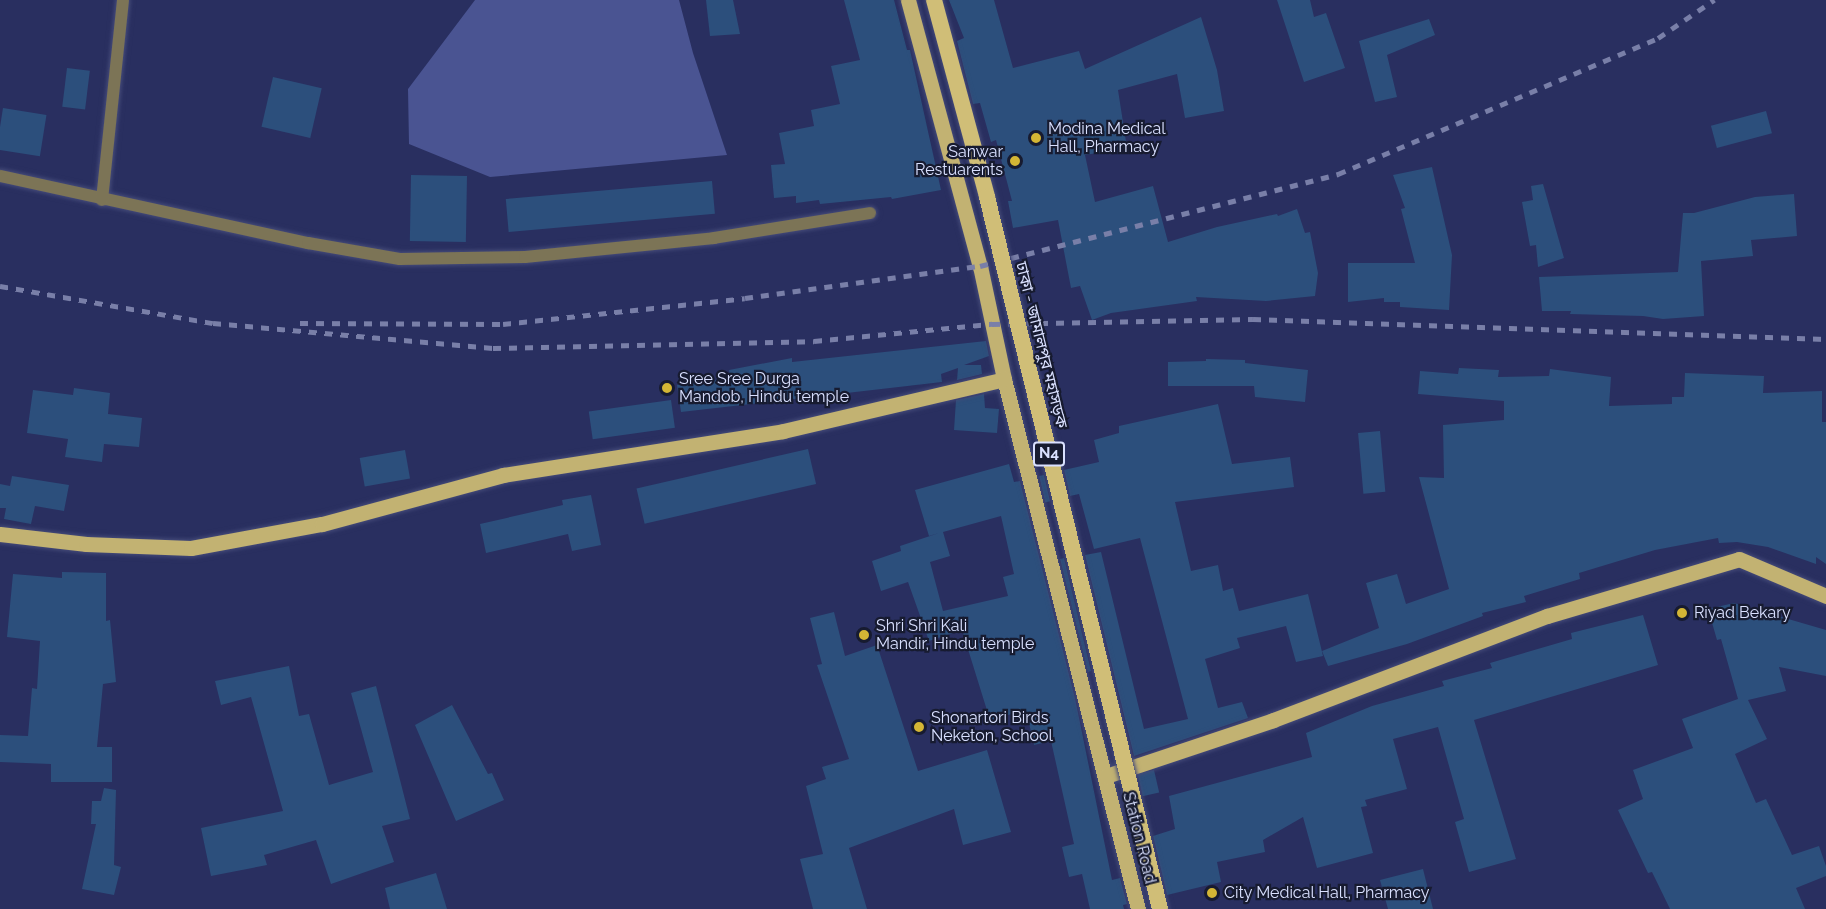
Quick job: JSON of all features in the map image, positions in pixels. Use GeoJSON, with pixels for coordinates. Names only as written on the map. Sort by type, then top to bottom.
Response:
{"type":"FeatureCollection","features":[{"type":"Feature","properties":{"kind":"highway","name":"ঢাকা - জামালপুর মহাসড়ক"},"geometry":{"type":"LineString","coordinates":[[934,0],[987,197],[1160,909]]}},
{"type":"Feature","properties":{"kind":"main road","name":"Station Road"},"geometry":{"type":"LineString","coordinates":[[908,0],[980,266],[1004,379],[1138,909]]}},
{"type":"Feature","properties":{"kind":"main road"},"geometry":{"type":"LineString","coordinates":[[0,534],[86,544],[191,548],[322,524],[502,475],[783,431],[1004,379]]}},
{"type":"Feature","properties":{"kind":"main road"},"geometry":{"type":"LineString","coordinates":[[1106,776],[1273,720],[1547,616],[1739,559],[1826,596]]}},
{"type":"Feature","properties":{"kind":"street"},"geometry":{"type":"LineString","coordinates":[[102,200],[123,0]]}},
{"type":"Feature","properties":{"kind":"street"},"geometry":{"type":"LineString","coordinates":[[0,176],[308,243],[400,259],[525,257],[714,237],[870,213]]}},
{"type":"Feature","properties":{"kind":"water"},"geometry":{"type":"Polygon","coordinates":[[[475,0],[679,0],[693,53],[727,155],[490,177],[409,144],[408,89],[475,0]]]}},
{"type":"Feature","properties":{"kind":"building"},"geometry":{"type":"Polygon","coordinates":[[[706,0],[733,0],[740,34],[710,36],[706,0]]]}},
{"type":"Feature","properties":{"kind":"building"},"geometry":{"type":"Polygon","coordinates":[[[844,0],[894,0],[907,50],[910,50],[941,190],[892,199],[891,197],[820,204],[819,200],[796,203],[796,196],[774,198],[771,165],[785,164],[779,133],[814,126],[811,110],[840,104],[831,66],[860,60],[844,0]]]}},
{"type":"Feature","properties":{"kind":"building"},"geometry":{"type":"Polygon","coordinates":[[[949,0],[994,0],[1013,68],[1079,51],[1085,69],[1201,17],[1217,70],[1224,111],[1185,118],[1177,74],[1118,90],[1127,148],[1085,155],[1095,202],[1153,186],[1168,242],[1217,227],[1277,214],[1278,216],[1297,209],[1305,233],[1310,232],[1318,273],[1315,296],[1266,301],[1196,297],[1197,301],[1111,313],[1092,320],[1080,286],[1071,288],[1058,220],[1013,228],[1008,201],[1012,201],[996,140],[991,142],[980,103],[973,104],[957,41],[964,38],[949,0]]]}},
{"type":"Feature","properties":{"kind":"building"},"geometry":{"type":"Polygon","coordinates":[[[1277,0],[1310,0],[1314,17],[1326,13],[1345,68],[1304,82],[1277,0]]]}},
{"type":"Feature","properties":{"kind":"building"},"geometry":{"type":"Polygon","coordinates":[[[1429,19],[1435,35],[1387,55],[1397,97],[1375,102],[1359,41],[1429,19]]]}},
{"type":"Feature","properties":{"kind":"building"},"geometry":{"type":"Polygon","coordinates":[[[67,68],[90,71],[85,110],[62,107],[67,68]]]}},
{"type":"Feature","properties":{"kind":"building"},"geometry":{"type":"Polygon","coordinates":[[[273,77],[322,88],[310,138],[262,127],[273,77]]]}},
{"type":"Feature","properties":{"kind":"building"},"geometry":{"type":"Polygon","coordinates":[[[3,108],[46,115],[40,156],[0,150],[3,108]]]}},
{"type":"Feature","properties":{"kind":"building"},"geometry":{"type":"Polygon","coordinates":[[[1766,111],[1772,133],[1717,148],[1711,126],[1766,111]]]}},
{"type":"Feature","properties":{"kind":"building"},"geometry":{"type":"Polygon","coordinates":[[[1432,167],[1452,255],[1449,310],[1400,307],[1400,302],[1384,302],[1384,298],[1348,302],[1348,263],[1415,263],[1401,209],[1405,208],[1393,175],[1432,167]]]}},
{"type":"Feature","properties":{"kind":"building"},"geometry":{"type":"Polygon","coordinates":[[[411,175],[467,176],[466,242],[410,241],[411,175]]]}},
{"type":"Feature","properties":{"kind":"building"},"geometry":{"type":"Polygon","coordinates":[[[712,181],[715,214],[509,232],[506,199],[712,181]]]}},
{"type":"Feature","properties":{"kind":"building"},"geometry":{"type":"Polygon","coordinates":[[[1543,184],[1564,258],[1538,267],[1536,245],[1530,246],[1522,202],[1533,200],[1531,186],[1543,184]]]}},
{"type":"Feature","properties":{"kind":"building"},"geometry":{"type":"Polygon","coordinates":[[[1794,194],[1797,236],[1751,240],[1753,256],[1701,261],[1704,316],[1663,319],[1643,316],[1570,314],[1571,311],[1542,311],[1539,277],[1678,272],[1683,213],[1694,213],[1755,197],[1794,194]]]}},
{"type":"Feature","properties":{"kind":"building"},"geometry":{"type":"Polygon","coordinates":[[[986,341],[989,356],[964,365],[981,365],[982,374],[957,380],[958,368],[941,374],[942,382],[681,412],[677,385],[730,378],[729,370],[792,358],[792,362],[986,341]]]}},
{"type":"Feature","properties":{"kind":"building"},"geometry":{"type":"Polygon","coordinates":[[[1206,359],[1245,360],[1245,363],[1308,370],[1305,402],[1255,397],[1254,386],[1168,386],[1168,362],[1206,361],[1206,359]]]}},
{"type":"Feature","properties":{"kind":"building"},"geometry":{"type":"Polygon","coordinates":[[[1459,368],[1499,370],[1498,377],[1549,376],[1550,369],[1611,377],[1609,406],[1672,404],[1672,397],[1684,397],[1685,373],[1764,376],[1763,393],[1822,391],[1822,422],[1826,422],[1826,564],[1816,557],[1816,564],[1768,547],[1737,542],[1719,543],[1718,538],[1655,550],[1579,573],[1580,579],[1524,596],[1526,602],[1482,613],[1483,616],[1407,644],[1328,666],[1322,651],[1379,628],[1366,583],[1397,574],[1406,604],[1449,589],[1419,477],[1444,478],[1443,425],[1504,420],[1504,401],[1418,394],[1420,371],[1458,374],[1459,368]]]}},
{"type":"Feature","properties":{"kind":"building"},"geometry":{"type":"Polygon","coordinates":[[[74,388],[110,393],[108,414],[142,418],[139,447],[104,444],[102,462],[65,457],[68,439],[27,433],[33,390],[73,395],[74,388]]]}},
{"type":"Feature","properties":{"kind":"building"},"geometry":{"type":"Polygon","coordinates":[[[984,394],[985,408],[999,409],[997,433],[954,430],[956,400],[984,394]]]}},
{"type":"Feature","properties":{"kind":"building"},"geometry":{"type":"Polygon","coordinates":[[[671,400],[675,428],[593,439],[589,412],[671,400]]]}},
{"type":"Feature","properties":{"kind":"building"},"geometry":{"type":"Polygon","coordinates":[[[1218,404],[1232,464],[1290,457],[1294,487],[1175,502],[1191,571],[1218,565],[1223,591],[1233,588],[1239,611],[1308,594],[1323,656],[1296,662],[1286,626],[1237,638],[1240,648],[1205,659],[1218,708],[1242,702],[1248,718],[1134,756],[1085,555],[1101,552],[1144,729],[1188,719],[1140,538],[1094,549],[1079,494],[1070,496],[1064,470],[1099,462],[1094,440],[1119,433],[1119,426],[1218,404]]]}},
{"type":"Feature","properties":{"kind":"building"},"geometry":{"type":"Polygon","coordinates":[[[1380,431],[1385,492],[1363,494],[1358,433],[1380,431]]]}},
{"type":"Feature","properties":{"kind":"building"},"geometry":{"type":"Polygon","coordinates":[[[808,449],[816,484],[645,524],[637,489],[808,449]]]}},
{"type":"Feature","properties":{"kind":"building"},"geometry":{"type":"Polygon","coordinates":[[[405,450],[410,479],[365,487],[360,458],[405,450]]]}},
{"type":"Feature","properties":{"kind":"building"},"geometry":{"type":"Polygon","coordinates":[[[1009,464],[1014,482],[1020,481],[1075,698],[1112,880],[1120,878],[1127,904],[1123,905],[1124,909],[1090,909],[1082,874],[1069,877],[1062,847],[1074,844],[1051,741],[1034,745],[1026,710],[990,720],[962,630],[929,641],[908,582],[881,591],[872,561],[901,551],[900,546],[939,533],[929,536],[915,490],[1009,464]],[[1001,516],[943,532],[950,556],[930,562],[943,611],[1008,596],[1003,577],[1014,574],[1001,516]]]}},
{"type":"Feature","properties":{"kind":"building"},"geometry":{"type":"Polygon","coordinates":[[[1044,475],[1050,501],[1045,502],[1039,476],[1044,475]]]}},
{"type":"Feature","properties":{"kind":"building"},"geometry":{"type":"Polygon","coordinates":[[[12,476],[69,485],[64,511],[35,506],[31,524],[4,519],[6,508],[0,508],[0,484],[10,486],[12,476]]]}},
{"type":"Feature","properties":{"kind":"building"},"geometry":{"type":"Polygon","coordinates":[[[591,495],[601,545],[572,551],[568,534],[486,553],[480,524],[563,505],[562,500],[591,495]]]}},
{"type":"Feature","properties":{"kind":"building"},"geometry":{"type":"Polygon","coordinates":[[[1064,558],[1091,671],[1088,672],[1060,559],[1064,558]]]}},
{"type":"Feature","properties":{"kind":"building"},"geometry":{"type":"Polygon","coordinates":[[[62,572],[106,573],[106,621],[110,620],[116,682],[103,684],[97,747],[112,747],[112,782],[51,782],[51,764],[0,762],[0,735],[28,736],[32,688],[37,689],[40,641],[7,637],[13,574],[62,578],[62,572]]]}},
{"type":"Feature","properties":{"kind":"building"},"geometry":{"type":"Polygon","coordinates":[[[1734,603],[1826,630],[1826,676],[1779,667],[1786,691],[1748,700],[1767,739],[1735,754],[1756,803],[1766,799],[1792,855],[1819,846],[1826,866],[1826,876],[1796,888],[1805,909],[1670,909],[1652,872],[1648,873],[1618,810],[1643,799],[1633,770],[1693,748],[1682,719],[1738,699],[1721,639],[1717,640],[1708,609],[1734,603]]]}},
{"type":"Feature","properties":{"kind":"building"},"geometry":{"type":"Polygon","coordinates":[[[834,612],[845,656],[877,645],[918,771],[987,750],[1011,832],[963,845],[954,809],[849,848],[867,909],[813,909],[800,859],[823,854],[806,786],[826,779],[822,767],[849,759],[817,665],[822,664],[810,618],[834,612]]]}},
{"type":"Feature","properties":{"kind":"building"},"geometry":{"type":"Polygon","coordinates":[[[1643,615],[1658,665],[1474,720],[1516,859],[1469,872],[1455,822],[1464,819],[1438,727],[1393,739],[1407,789],[1365,800],[1367,806],[1361,807],[1373,853],[1317,868],[1303,817],[1263,840],[1265,852],[1217,862],[1221,882],[1167,895],[1153,836],[1175,829],[1169,796],[1312,757],[1306,733],[1372,706],[1444,686],[1442,681],[1492,668],[1490,663],[1572,639],[1571,633],[1643,615]]]}},
{"type":"Feature","properties":{"kind":"building"},"geometry":{"type":"Polygon","coordinates":[[[289,666],[299,716],[309,714],[329,785],[373,772],[351,693],[376,686],[410,819],[382,826],[394,862],[331,884],[316,840],[264,855],[267,865],[211,876],[201,828],[283,811],[251,697],[221,705],[215,681],[289,666]]]}},
{"type":"Feature","properties":{"kind":"building"},"geometry":{"type":"Polygon","coordinates":[[[452,705],[488,774],[492,773],[504,800],[456,821],[415,725],[452,705]]]}},
{"type":"Feature","properties":{"kind":"building"},"geometry":{"type":"Polygon","coordinates":[[[1154,770],[1159,792],[1143,796],[1137,774],[1154,770]]]}},
{"type":"Feature","properties":{"kind":"building"},"geometry":{"type":"Polygon","coordinates":[[[104,788],[116,790],[114,865],[121,867],[114,895],[82,889],[96,824],[91,824],[92,801],[101,801],[104,788]]]}},
{"type":"Feature","properties":{"kind":"building"},"geometry":{"type":"Polygon","coordinates":[[[1423,869],[1433,909],[1388,909],[1380,880],[1423,869]]]}},
{"type":"Feature","properties":{"kind":"building"},"geometry":{"type":"Polygon","coordinates":[[[436,873],[447,909],[390,909],[385,888],[436,873]]]}},
{"type":"Feature","properties":{"kind":"railway"},"geometry":{"type":"LineString","coordinates":[[300,323],[503,324],[745,298],[980,266],[1338,174],[1658,38],[1714,0]]}},
{"type":"Feature","properties":{"kind":"railway"},"geometry":{"type":"LineString","coordinates":[[0,286],[213,323],[493,348],[814,341],[992,324],[1253,319],[1826,339]]}},
{"type":"Feature","properties":{"kind":"place","name":"Modina Medical Hall, Pharmacy"},"geometry":{"type":"Point","coordinates":[1036,138]}},
{"type":"Feature","properties":{"kind":"place","name":"Sanwar Restuarents"},"geometry":{"type":"Point","coordinates":[1015,161]}},
{"type":"Feature","properties":{"kind":"place","name":"Sree Sree Durga Mandob, Hindu temple"},"geometry":{"type":"Point","coordinates":[667,388]}},
{"type":"Feature","properties":{"kind":"place","name":"Riyad Bekary"},"geometry":{"type":"Point","coordinates":[1682,613]}},
{"type":"Feature","properties":{"kind":"place","name":"Shri Shri Kali Mandir, Hindu temple"},"geometry":{"type":"Point","coordinates":[864,635]}},
{"type":"Feature","properties":{"kind":"place","name":"Shonartori Birds Neketon, School"},"geometry":{"type":"Point","coordinates":[919,727]}},
{"type":"Feature","properties":{"kind":"place","name":"City Medical Hall, Pharmacy"},"geometry":{"type":"Point","coordinates":[1212,893]}}]}
